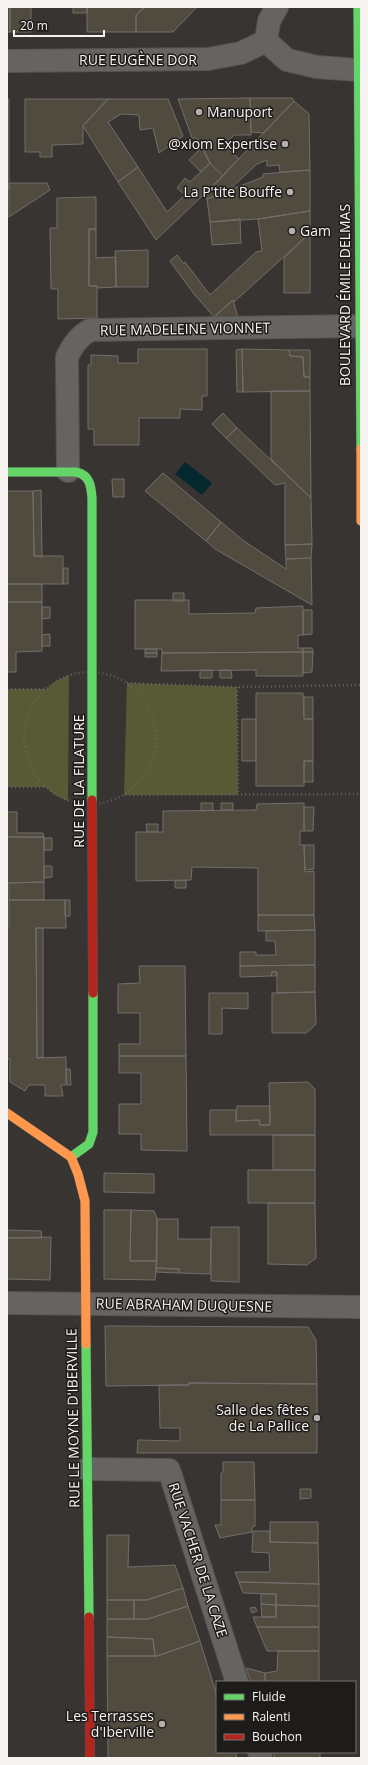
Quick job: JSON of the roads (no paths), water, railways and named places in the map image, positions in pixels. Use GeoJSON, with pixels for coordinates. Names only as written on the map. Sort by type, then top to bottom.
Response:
{"type":"FeatureCollection","features":[{"type":"Feature","properties":{"kind":"street"},"geometry":{"type":"LineString","coordinates":[[277,7],[269,21],[266,41],[287,60],[317,67],[358,70]]}},
{"type":"Feature","properties":{"kind":"street","name":"BOULEVARD ÉMILE DELMAS"},"geometry":{"type":"LineString","coordinates":[[358,7],[361,521]]}},
{"type":"Feature","properties":{"kind":"street","name":"RUE EUGÈNE DOR"},"geometry":{"type":"LineString","coordinates":[[7,61],[208,59],[241,53],[266,41]]}},
{"type":"Feature","properties":{"kind":"street","name":"RUE MADELEINE VIONNET"},"geometry":{"type":"LineString","coordinates":[[68,471],[67,357],[77,340],[90,330],[360,326]]}},
{"type":"Feature","properties":{"kind":"street","name":"RUE DE LA FILATURE"},"geometry":{"type":"LineString","coordinates":[[7,472],[68,471],[82,473],[90,482],[92,498],[93,1132],[89,1144],[71,1157]]}},
{"type":"Feature","properties":{"kind":"street"},"geometry":{"type":"LineString","coordinates":[[7,1113],[71,1157]]}},
{"type":"Feature","properties":{"kind":"street","name":"RUE LE MOYNE D'IBERVILLE"},"geometry":{"type":"LineString","coordinates":[[71,1157],[78,1174],[85,1201],[90,1758]]}},
{"type":"Feature","properties":{"kind":"street","name":"RUE ABRAHAM DUQUESNE"},"geometry":{"type":"LineString","coordinates":[[7,1303],[361,1307]]}},
{"type":"Feature","properties":{"kind":"street","name":"RUE VACHER DE LA CAZE"},"geometry":{"type":"LineString","coordinates":[[88,1469],[169,1470],[237,1681]]}},
{"type":"Feature","properties":{"kind":"water"},"geometry":{"type":"Polygon","coordinates":[[[185,462],[212,483],[202,495],[175,474],[185,462]]]}},
{"type":"Feature","properties":{"kind":"place","name":"Manuport"},"geometry":{"type":"Point","coordinates":[199,112]}},
{"type":"Feature","properties":{"kind":"place","name":"@xiom Expertise"},"geometry":{"type":"Point","coordinates":[285,144]}},
{"type":"Feature","properties":{"kind":"place","name":"La P'tite Bouffe"},"geometry":{"type":"Point","coordinates":[290,192]}},
{"type":"Feature","properties":{"kind":"place","name":"Gam"},"geometry":{"type":"Point","coordinates":[292,231]}},
{"type":"Feature","properties":{"kind":"place","name":"Salle des fêtes de La Pallice"},"geometry":{"type":"Point","coordinates":[317,1418]}},
{"type":"Feature","properties":{"kind":"place","name":"Les Terrasses d'Iberville"},"geometry":{"type":"Point","coordinates":[162,1724]}}]}
